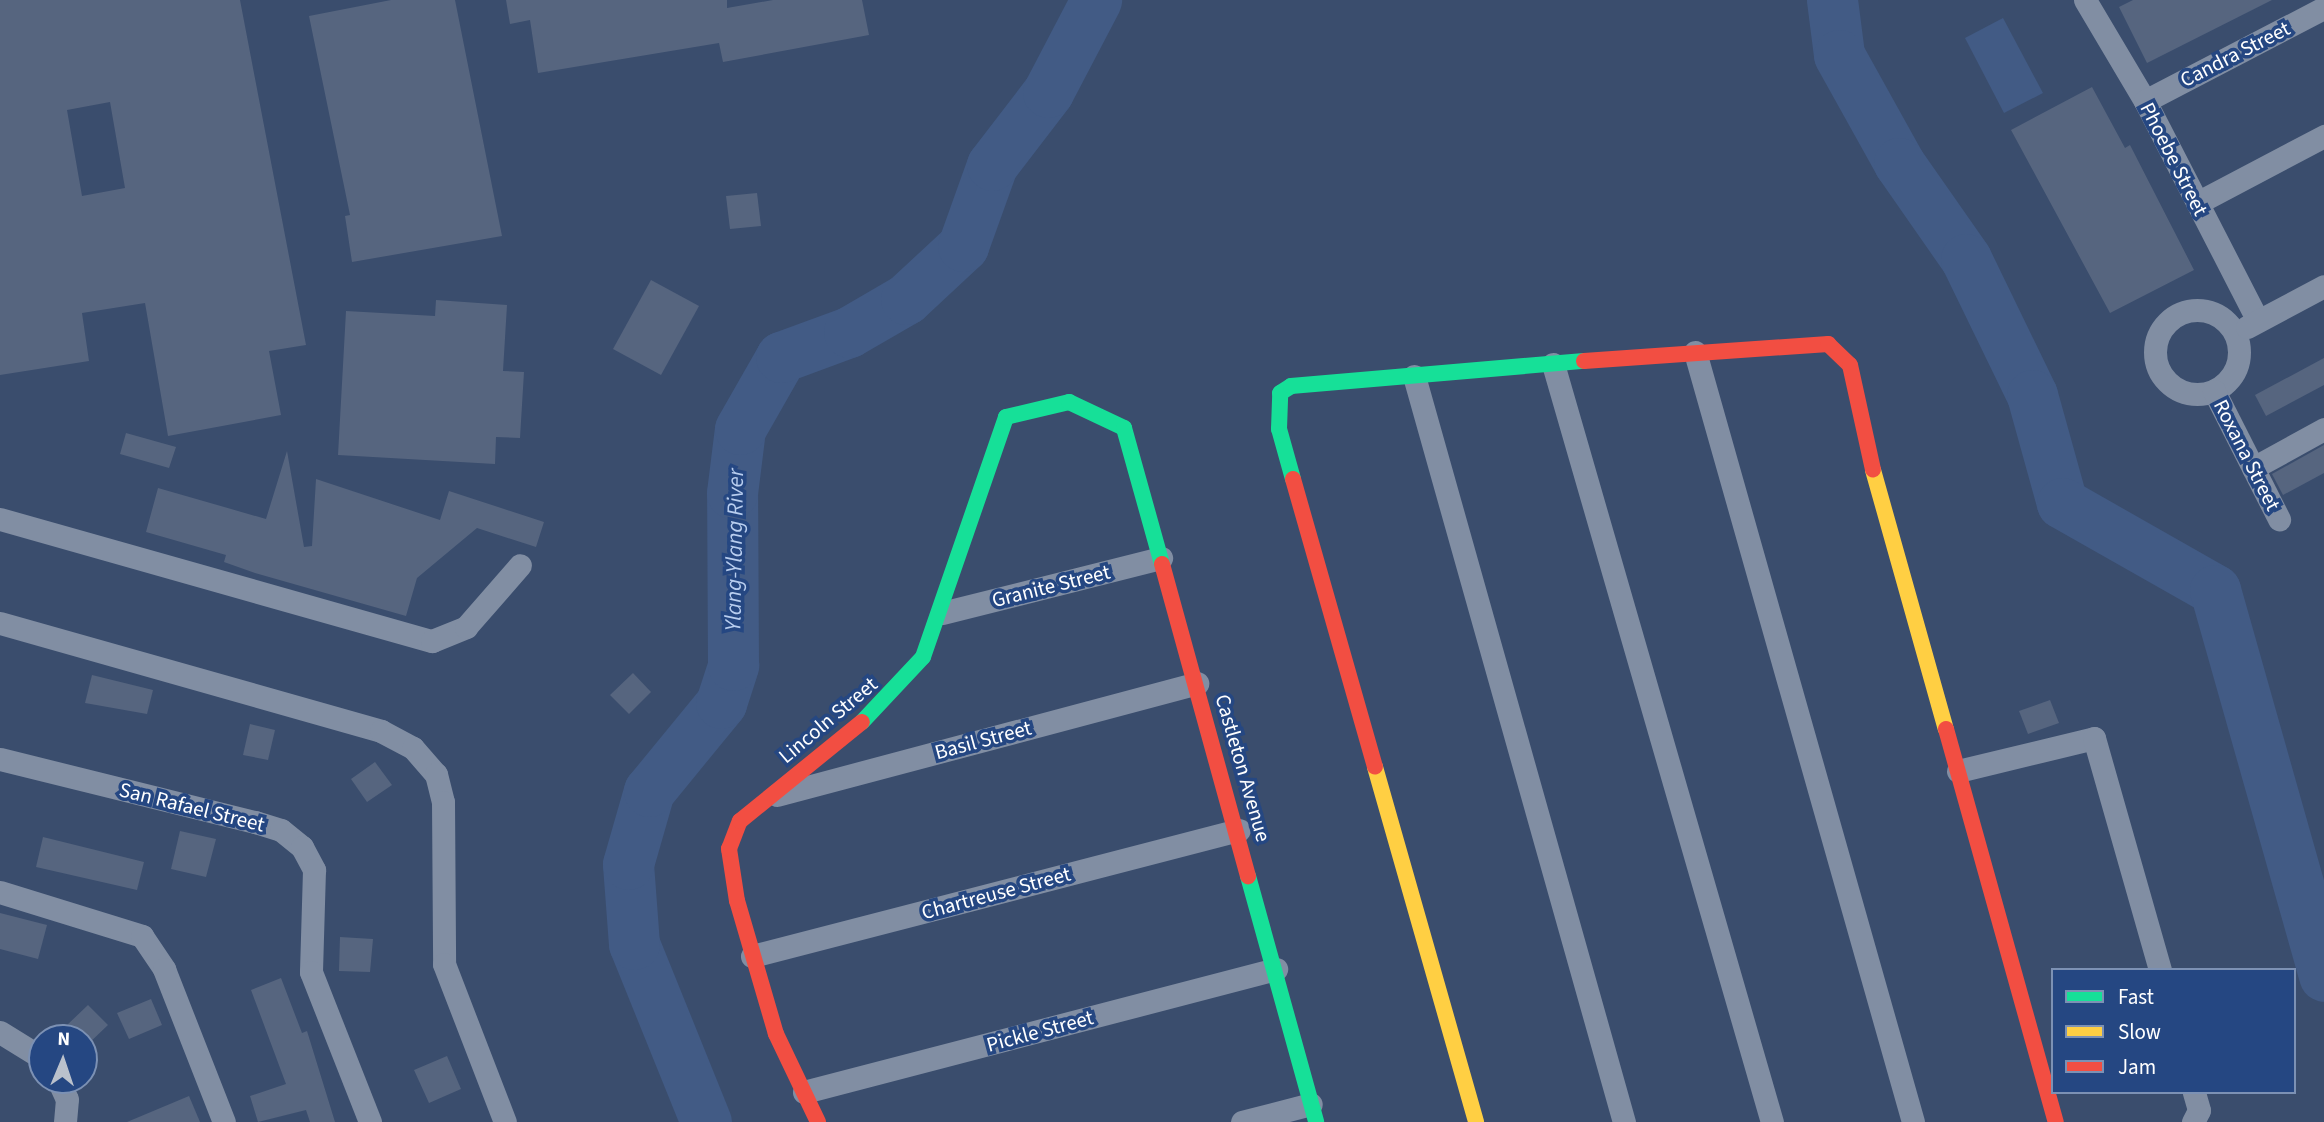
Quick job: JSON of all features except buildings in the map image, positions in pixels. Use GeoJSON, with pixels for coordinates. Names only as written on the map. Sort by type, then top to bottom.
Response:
{"type":"FeatureCollection","features":[{"type":"Feature","properties":{"kind":"street","name":"Phoebe Street"},"geometry":{"type":"LineString","coordinates":[[2085,0],[2145,101],[2258,321]]}},
{"type":"Feature","properties":{"kind":"street","name":"Candra Street"},"geometry":{"type":"LineString","coordinates":[[2145,101],[2324,8]]}},
{"type":"Feature","properties":{"kind":"street"},"geometry":{"type":"LineString","coordinates":[[2197,203],[2324,136]]}},
{"type":"Feature","properties":{"kind":"street"},"geometry":{"type":"LineString","coordinates":[[2236,334],[2324,286]]}},
{"type":"Feature","properties":{"kind":"street"},"geometry":{"type":"LineString","coordinates":[[2205,311],[2236,334],[2239,360],[2225,384],[2214,391],[2188,394],[2165,380],[2155,357],[2160,331],[2179,314],[2205,311]]}},
{"type":"Feature","properties":{"kind":"street"},"geometry":{"type":"LineString","coordinates":[[1476,1122],[1278,414],[1280,393],[1292,387],[1414,376],[1695,352],[1828,344],[1850,365],[1958,771],[2056,1122]]}},
{"type":"Feature","properties":{"kind":"street"},"geometry":{"type":"LineString","coordinates":[[1695,352],[1913,1122]]}},
{"type":"Feature","properties":{"kind":"street"},"geometry":{"type":"LineString","coordinates":[[1553,364],[1772,1122]]}},
{"type":"Feature","properties":{"kind":"street"},"geometry":{"type":"LineString","coordinates":[[1414,376],[1624,1122]]}},
{"type":"Feature","properties":{"kind":"street","name":"Roxana Street"},"geometry":{"type":"LineString","coordinates":[[2214,391],[2280,519]]}},
{"type":"Feature","properties":{"kind":"street","name":"Lincoln Street"},"geometry":{"type":"LineString","coordinates":[[818,1122],[776,1034],[752,956],[729,849],[740,821],[883,705],[923,657],[942,613],[1006,417],[1035,406],[1069,402],[1124,428]]}},
{"type":"Feature","properties":{"kind":"street","name":"Castleton Avenue"},"geometry":{"type":"LineString","coordinates":[[1124,428],[1239,830],[1314,1113]]}},
{"type":"Feature","properties":{"kind":"street"},"geometry":{"type":"LineString","coordinates":[[2253,468],[2324,429]]}},
{"type":"Feature","properties":{"kind":"street"},"geometry":{"type":"LineString","coordinates":[[0,519],[432,641],[466,627],[520,565]]}},
{"type":"Feature","properties":{"kind":"street","name":"Granite Street"},"geometry":{"type":"LineString","coordinates":[[942,613],[1161,558]]}},
{"type":"Feature","properties":{"kind":"street"},"geometry":{"type":"LineString","coordinates":[[0,623],[381,731],[414,748],[436,774],[443,802],[444,964],[505,1122]]}},
{"type":"Feature","properties":{"kind":"street","name":"Basil Street"},"geometry":{"type":"LineString","coordinates":[[769,797],[1197,684]]}},
{"type":"Feature","properties":{"kind":"street"},"geometry":{"type":"LineString","coordinates":[[1958,771],[2094,738],[2159,968]]}},
{"type":"Feature","properties":{"kind":"street","name":"San Rafael Street"},"geometry":{"type":"LineString","coordinates":[[0,759],[255,822],[281,830],[302,847],[314,870],[311,972],[370,1122]]}},
{"type":"Feature","properties":{"kind":"street","name":"Chartreuse Street"},"geometry":{"type":"LineString","coordinates":[[752,956],[1239,830]]}},
{"type":"Feature","properties":{"kind":"street"},"geometry":{"type":"LineString","coordinates":[[0,892],[142,936],[164,969],[224,1122]]}},
{"type":"Feature","properties":{"kind":"street","name":"Pickle Street"},"geometry":{"type":"LineString","coordinates":[[804,1093],[1276,970]]}},
{"type":"Feature","properties":{"kind":"street"},"geometry":{"type":"LineString","coordinates":[[0,1032],[28,1049]]}},
{"type":"Feature","properties":{"kind":"street"},"geometry":{"type":"LineString","coordinates":[[65,1094],[67,1099],[65,1122]]}},
{"type":"Feature","properties":{"kind":"street"},"geometry":{"type":"LineString","coordinates":[[2193,1122],[2199,1110],[2195,1094]]}},
{"type":"Feature","properties":{"kind":"street"},"geometry":{"type":"LineString","coordinates":[[1242,1122],[1314,1113]]}},
{"type":"Feature","properties":{"kind":"water"},"geometry":{"type":"Polygon","coordinates":[[[2003,18],[2043,93],[2004,113],[1965,38],[2003,18]]]}},
{"type":"Feature","properties":{"kind":"waterway","name":"Ylang-Ylang River"},"geometry":{"type":"LineString","coordinates":[[706,1122],[634,944],[628,864],[649,791],[721,703],[733,665],[732,493],[740,429],[781,357],[849,332],[906,299],[963,246],[992,165],[1048,92],[1096,0]]}},
{"type":"Feature","properties":{"kind":"waterway"},"geometry":{"type":"LineString","coordinates":[[1832,0],[1839,55],[1899,163],[1966,259],[2032,395],[2062,503],[2215,590],[2324,976]]}},
{"type":"Feature","properties":{"kind":"traffic: fast"},"geometry":{"type":"LineString","coordinates":[[1293,479],[1279,429],[1280,393],[1291,386],[1584,361]]}},
{"type":"Feature","properties":{"kind":"traffic: fast"},"geometry":{"type":"LineString","coordinates":[[862,722],[923,657],[1006,417],[1069,402],[1124,428],[1162,564]]}},
{"type":"Feature","properties":{"kind":"traffic: fast"},"geometry":{"type":"LineString","coordinates":[[1248,876],[1316,1122]]}},
{"type":"Feature","properties":{"kind":"traffic: slow"},"geometry":{"type":"LineString","coordinates":[[1873,470],[1946,729]]}},
{"type":"Feature","properties":{"kind":"traffic: slow"},"geometry":{"type":"LineString","coordinates":[[1375,767],[1476,1122]]}},
{"type":"Feature","properties":{"kind":"traffic: jam"},"geometry":{"type":"LineString","coordinates":[[1584,361],[1828,344],[1850,365],[1873,470]]}},
{"type":"Feature","properties":{"kind":"traffic: jam"},"geometry":{"type":"LineString","coordinates":[[1293,479],[1375,767]]}},
{"type":"Feature","properties":{"kind":"traffic: jam"},"geometry":{"type":"LineString","coordinates":[[1162,564],[1248,876]]}},
{"type":"Feature","properties":{"kind":"traffic: jam"},"geometry":{"type":"LineString","coordinates":[[818,1122],[776,1034],[737,901],[729,849],[740,821],[862,722]]}},
{"type":"Feature","properties":{"kind":"traffic: jam"},"geometry":{"type":"LineString","coordinates":[[1946,729],[2056,1122]]}}]}
